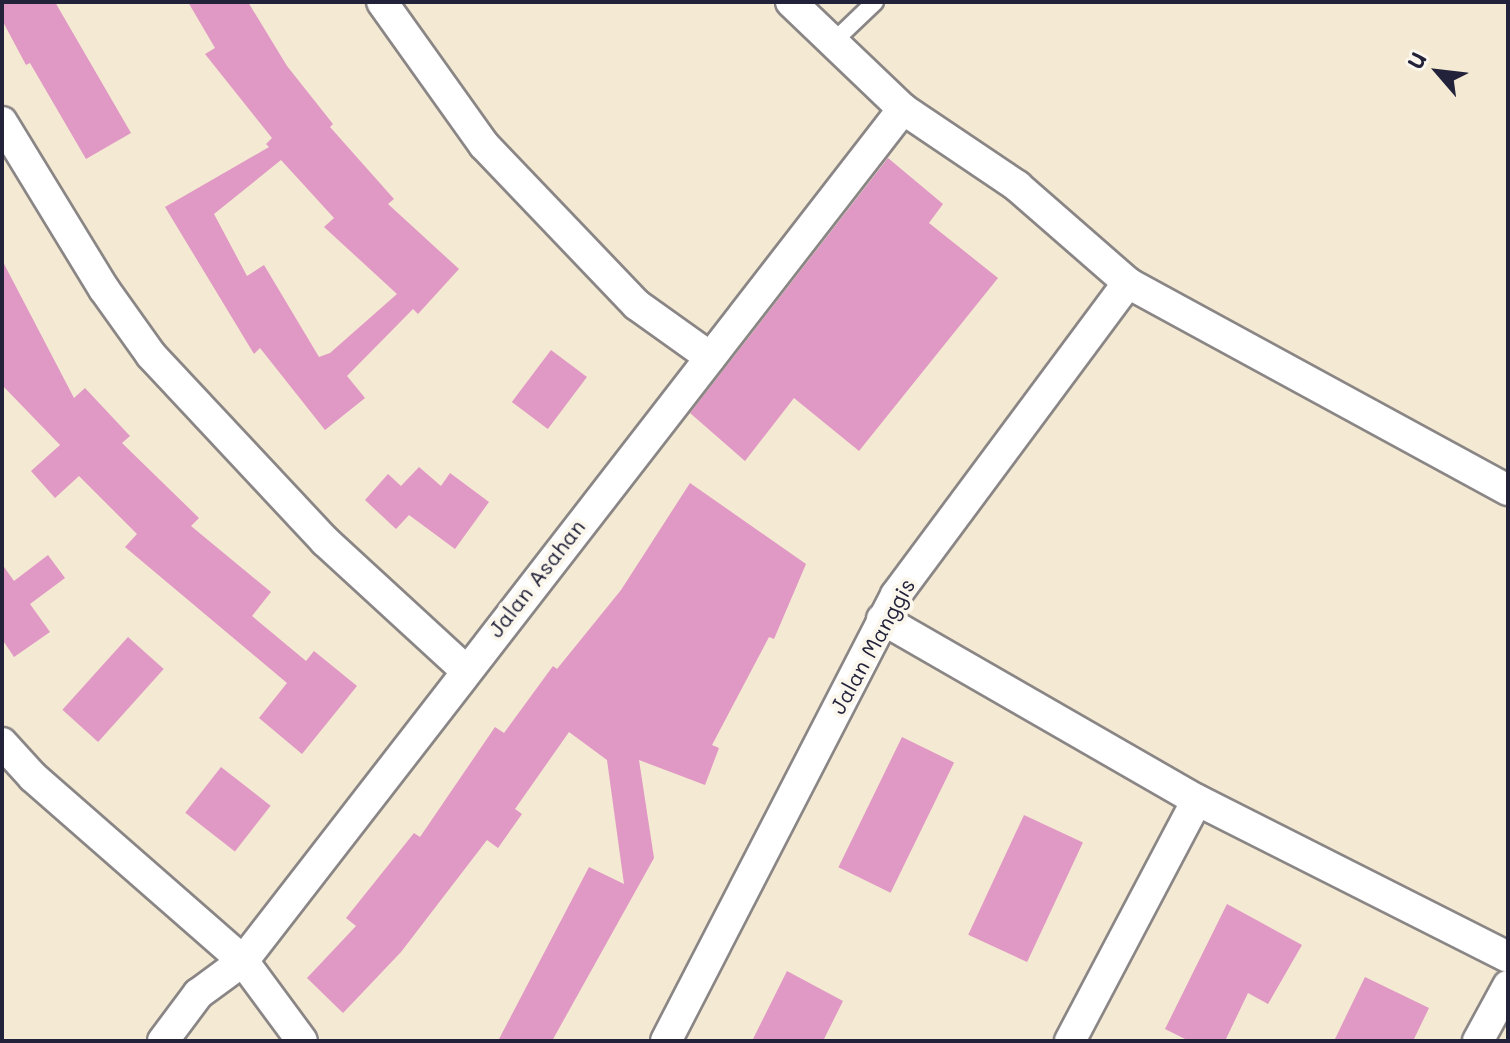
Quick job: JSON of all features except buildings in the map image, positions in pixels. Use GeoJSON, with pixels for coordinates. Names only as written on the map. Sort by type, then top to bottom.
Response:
{"type":"FeatureCollection","features":[{"type":"Feature","properties":{"kind":"street"},"geometry":{"type":"LineString","coordinates":[[382,2],[484,145],[637,305],[710,357]]}},
{"type":"Feature","properties":{"kind":"street"},"geometry":{"type":"LineString","coordinates":[[791,2],[831,44],[903,109],[1017,186],[1128,283],[1508,490]]}},
{"type":"Feature","properties":{"kind":"street","name":"Jalan Asahan"},"geometry":{"type":"LineString","coordinates":[[163,1041],[198,994],[243,961],[464,669],[903,109]]}},
{"type":"Feature","properties":{"kind":"street"},"geometry":{"type":"LineString","coordinates":[[2,122],[104,289],[151,355],[325,541],[464,669]]}},
{"type":"Feature","properties":{"kind":"street","name":"Jalan Manggis"},"geometry":{"type":"LineString","coordinates":[[666,1041],[882,619],[1128,283]]}},
{"type":"Feature","properties":{"kind":"street"},"geometry":{"type":"LineString","coordinates":[[882,619],[1197,800],[1508,957]]}},
{"type":"Feature","properties":{"kind":"street"},"geometry":{"type":"LineString","coordinates":[[2,743],[33,777],[243,961],[302,1041]]}},
{"type":"Feature","properties":{"kind":"street"},"geometry":{"type":"LineString","coordinates":[[1070,1041],[1197,800]]}},
{"type":"Feature","properties":{"kind":"street"},"geometry":{"type":"LineString","coordinates":[[1478,1041],[1508,986]]}},
{"type":"Feature","properties":{"kind":"lane"},"geometry":{"type":"LineString","coordinates":[[831,44],[875,2]]}}]}
